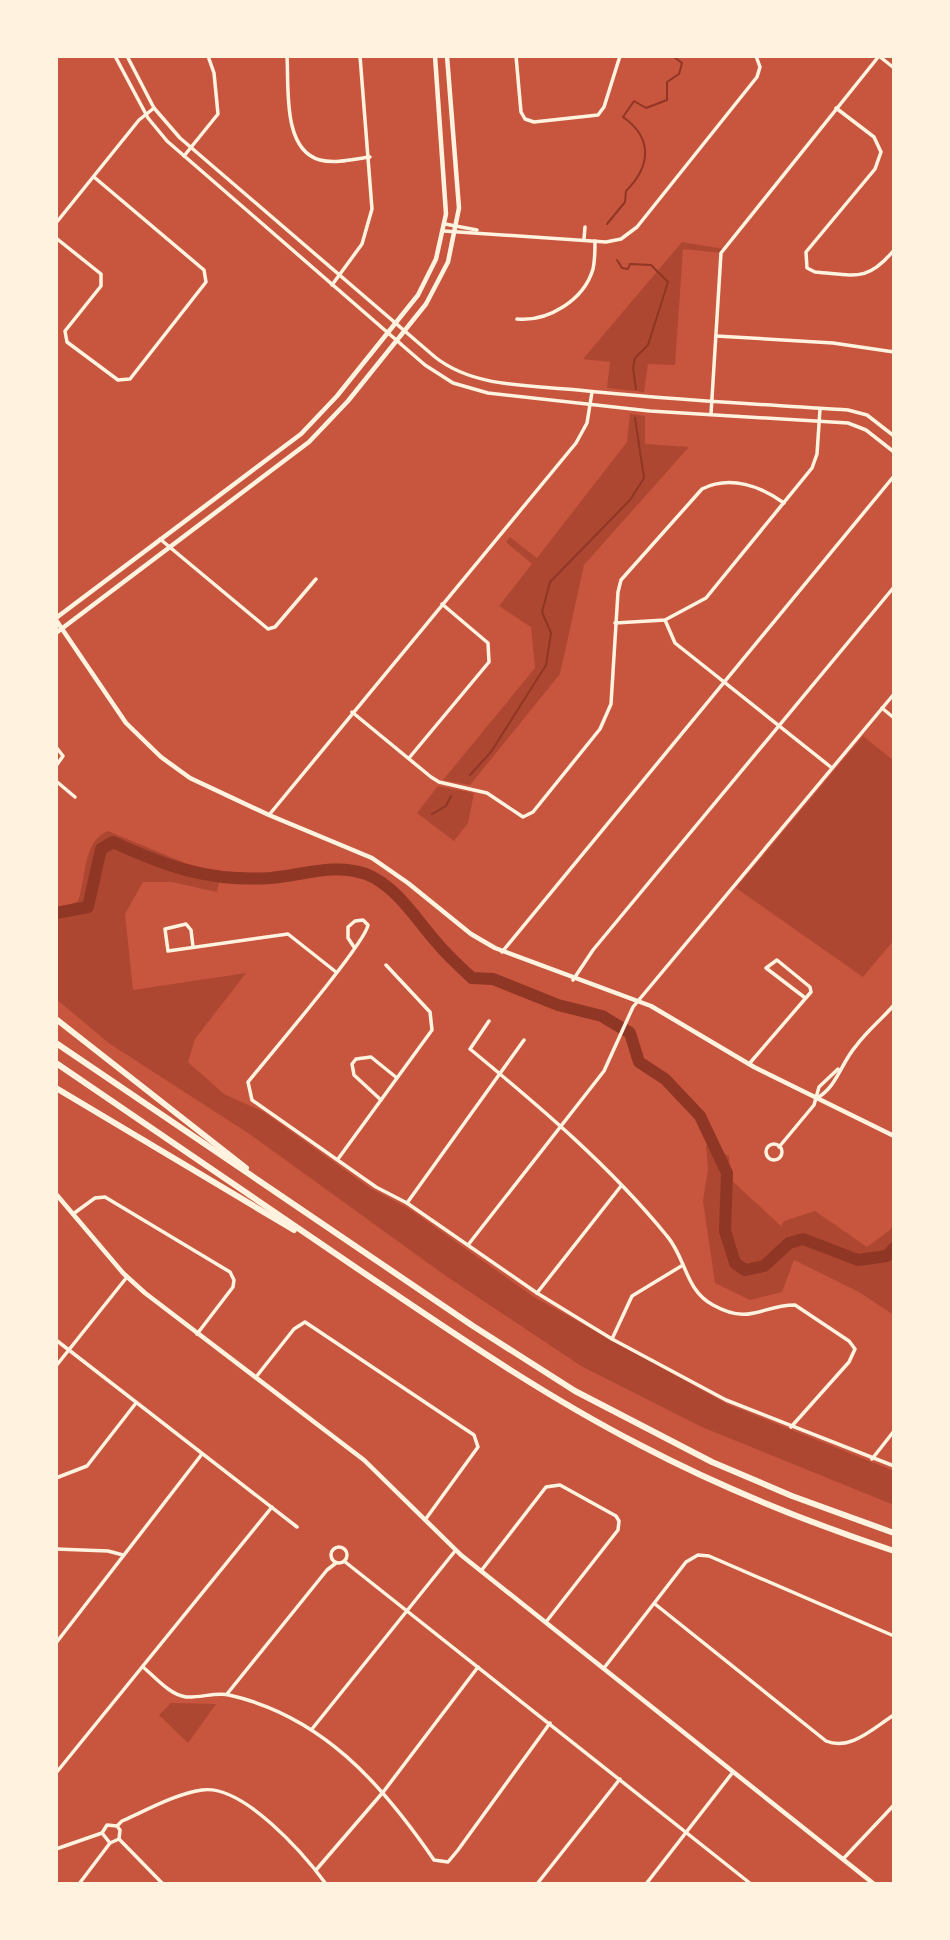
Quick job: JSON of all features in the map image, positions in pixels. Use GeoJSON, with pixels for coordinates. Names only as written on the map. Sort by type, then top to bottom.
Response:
{"type":"FeatureCollection","features":[{"type":"Feature","properties":{"kind":"highway"},"geometry":{"type":"LineString","coordinates":[[56,1019],[286,1200]]}},
{"type":"Feature","properties":{"kind":"highway"},"geometry":{"type":"LineString","coordinates":[[56,1043],[508,1349],[620,1417],[753,1480],[894,1533]]}},
{"type":"Feature","properties":{"kind":"highway"},"geometry":{"type":"LineString","coordinates":[[56,1063],[503,1366],[619,1434],[751,1498],[894,1551]]}},
{"type":"Feature","properties":{"kind":"highway"},"geometry":{"type":"LineString","coordinates":[[56,1088],[338,1255]]}},
{"type":"Feature","properties":{"kind":"street"},"geometry":{"type":"LineString","coordinates":[[115,56],[145,114],[163,137],[436,374],[466,388],[590,404],[860,426],[894,452]]}},
{"type":"Feature","properties":{"kind":"street"},"geometry":{"type":"LineString","coordinates":[[127,56],[154,108],[191,149],[439,361],[466,375],[500,382],[592,392],[863,414],[894,436]]}},
{"type":"Feature","properties":{"kind":"street"},"geometry":{"type":"LineString","coordinates":[[184,156],[218,114],[214,73],[208,56]]}},
{"type":"Feature","properties":{"kind":"street"},"geometry":{"type":"LineString","coordinates":[[287,56],[293,132],[299,145],[321,160],[370,157]]}},
{"type":"Feature","properties":{"kind":"street"},"geometry":{"type":"LineString","coordinates":[[332,285],[362,244],[368,228],[373,195],[360,56]]}},
{"type":"Feature","properties":{"kind":"street"},"geometry":{"type":"LineString","coordinates":[[435,56],[447,184],[446,224],[426,282],[396,324],[306,428],[56,619],[116,711],[148,746],[190,778],[269,816],[377,861],[473,936],[502,952],[657,1010],[749,1064],[894,1136]]}},
{"type":"Feature","properties":{"kind":"street"},"geometry":{"type":"LineString","coordinates":[[56,633],[315,436],[397,341],[438,285],[456,233],[459,190],[447,56]]}},
{"type":"Feature","properties":{"kind":"street"},"geometry":{"type":"LineString","coordinates":[[516,56],[521,112],[532,122],[598,115],[604,107],[620,56]]}},
{"type":"Feature","properties":{"kind":"street"},"geometry":{"type":"LineString","coordinates":[[444,231],[479,231],[596,241],[621,239],[637,227],[757,78],[761,67],[756,56]]}},
{"type":"Feature","properties":{"kind":"street"},"geometry":{"type":"LineString","coordinates":[[711,415],[722,253],[726,243],[879,56],[894,68]]}},
{"type":"Feature","properties":{"kind":"street"},"geometry":{"type":"LineString","coordinates":[[56,223],[145,114],[154,108]]}},
{"type":"Feature","properties":{"kind":"street"},"geometry":{"type":"LineString","coordinates":[[836,108],[874,137],[881,152],[875,169],[806,252],[807,268],[815,272],[868,275],[879,270],[894,250]]}},
{"type":"Feature","properties":{"kind":"street"},"geometry":{"type":"LineString","coordinates":[[56,237],[101,274],[101,286],[65,331],[67,342],[118,380],[130,379],[205,282],[204,270],[94,177]]}},
{"type":"Feature","properties":{"kind":"street"},"geometry":{"type":"LineString","coordinates":[[446,224],[479,231]]}},
{"type":"Feature","properties":{"kind":"street"},"geometry":{"type":"LineString","coordinates":[[584,240],[585,227]]}},
{"type":"Feature","properties":{"kind":"street"},"geometry":{"type":"LineString","coordinates":[[517,319],[536,318],[567,305],[591,274],[596,241]]}},
{"type":"Feature","properties":{"kind":"street"},"geometry":{"type":"LineString","coordinates":[[716,336],[833,343],[894,352]]}},
{"type":"Feature","properties":{"kind":"street"},"geometry":{"type":"LineString","coordinates":[[269,816],[576,443],[587,423],[592,392]]}},
{"type":"Feature","properties":{"kind":"street"},"geometry":{"type":"LineString","coordinates":[[615,623],[665,620],[706,598],[812,468],[817,454],[820,409]]}},
{"type":"Feature","properties":{"kind":"street"},"geometry":{"type":"LineString","coordinates":[[502,952],[894,476]]}},
{"type":"Feature","properties":{"kind":"street"},"geometry":{"type":"LineString","coordinates":[[352,712],[439,782],[487,793],[523,817],[533,812],[600,729],[611,704],[615,623],[621,580],[702,489],[718,484],[756,485],[784,503]]}},
{"type":"Feature","properties":{"kind":"street"},"geometry":{"type":"LineString","coordinates":[[160,539],[268,629],[275,627],[316,579]]}},
{"type":"Feature","properties":{"kind":"street"},"geometry":{"type":"LineString","coordinates":[[573,980],[593,950],[894,587]]}},
{"type":"Feature","properties":{"kind":"street"},"geometry":{"type":"LineString","coordinates":[[408,758],[489,662],[488,643],[442,604]]}},
{"type":"Feature","properties":{"kind":"street"},"geometry":{"type":"LineString","coordinates":[[665,620],[675,643],[832,768]]}},
{"type":"Feature","properties":{"kind":"street"},"geometry":{"type":"LineString","coordinates":[[468,1245],[563,1128],[604,1071],[619,1035],[638,1002],[894,694]]}},
{"type":"Feature","properties":{"kind":"street"},"geometry":{"type":"LineString","coordinates":[[882,708],[894,718]]}},
{"type":"Feature","properties":{"kind":"street"},"geometry":{"type":"LineString","coordinates":[[56,747],[63,756],[56,766]]}},
{"type":"Feature","properties":{"kind":"street"},"geometry":{"type":"LineString","coordinates":[[56,782],[75,797]]}},
{"type":"Feature","properties":{"kind":"street"},"geometry":{"type":"LineString","coordinates":[[354,947],[348,938],[348,927],[355,921],[363,920],[368,928],[336,972],[247,1087],[252,1100],[376,1187],[407,1203],[537,1293],[666,1371],[792,1427],[894,1466]]}},
{"type":"Feature","properties":{"kind":"street"},"geometry":{"type":"LineString","coordinates":[[193,947],[191,930],[187,924],[166,929],[168,951],[288,934],[336,972]]}},
{"type":"Feature","properties":{"kind":"street"},"geometry":{"type":"LineString","coordinates":[[749,1064],[811,992],[810,987],[777,960],[766,968],[804,997]]}},
{"type":"Feature","properties":{"kind":"street"},"geometry":{"type":"LineString","coordinates":[[338,1159],[432,1030],[430,1012],[386,965]]}},
{"type":"Feature","properties":{"kind":"street"},"geometry":{"type":"LineString","coordinates":[[779,1147],[817,1098],[827,1093],[839,1068],[857,1043],[894,1005]]}},
{"type":"Feature","properties":{"kind":"street"},"geometry":{"type":"LineString","coordinates":[[489,1021],[470,1049],[563,1128],[621,1186],[676,1247],[693,1288],[716,1307],[744,1315],[795,1305],[849,1341],[855,1349],[849,1362],[792,1427]]}},
{"type":"Feature","properties":{"kind":"street"},"geometry":{"type":"LineString","coordinates":[[407,1203],[524,1040]]}},
{"type":"Feature","properties":{"kind":"street"},"geometry":{"type":"LineString","coordinates":[[381,1100],[354,1075],[352,1064],[356,1059],[371,1057],[397,1079]]}},
{"type":"Feature","properties":{"kind":"street"},"geometry":{"type":"LineString","coordinates":[[817,1098],[819,1087],[839,1068]]}},
{"type":"Feature","properties":{"kind":"street"},"geometry":{"type":"LineString","coordinates":[[774,1144],[779,1147],[782,1153],[779,1158],[769,1158],[768,1147],[774,1144]]}},
{"type":"Feature","properties":{"kind":"street"},"geometry":{"type":"LineString","coordinates":[[537,1293],[621,1186]]}},
{"type":"Feature","properties":{"kind":"street"},"geometry":{"type":"LineString","coordinates":[[56,1194],[127,1277],[197,1334],[364,1460],[455,1551],[734,1770],[874,1884]]}},
{"type":"Feature","properties":{"kind":"street"},"geometry":{"type":"LineString","coordinates":[[73,1214],[95,1198],[105,1197],[230,1272],[234,1280],[232,1290],[197,1334]]}},
{"type":"Feature","properties":{"kind":"street"},"geometry":{"type":"LineString","coordinates":[[612,1339],[632,1296],[683,1265]]}},
{"type":"Feature","properties":{"kind":"street"},"geometry":{"type":"LineString","coordinates":[[56,1366],[127,1277]]}},
{"type":"Feature","properties":{"kind":"street"},"geometry":{"type":"LineString","coordinates":[[255,1378],[293,1329],[305,1322],[474,1435],[478,1447],[425,1520]]}},
{"type":"Feature","properties":{"kind":"street"},"geometry":{"type":"LineString","coordinates":[[56,1340],[297,1527]]}},
{"type":"Feature","properties":{"kind":"street"},"geometry":{"type":"LineString","coordinates":[[56,1479],[87,1466],[136,1403]]}},
{"type":"Feature","properties":{"kind":"street"},"geometry":{"type":"LineString","coordinates":[[872,1459],[894,1431]]}},
{"type":"Feature","properties":{"kind":"street"},"geometry":{"type":"LineString","coordinates":[[56,1643],[202,1454]]}},
{"type":"Feature","properties":{"kind":"street"},"geometry":{"type":"LineString","coordinates":[[481,1571],[546,1487],[552,1484],[560,1485],[616,1516],[620,1521],[618,1530],[546,1622]]}},
{"type":"Feature","properties":{"kind":"street"},"geometry":{"type":"LineString","coordinates":[[56,1773],[272,1507]]}},
{"type":"Feature","properties":{"kind":"street"},"geometry":{"type":"LineString","coordinates":[[336,1563],[331,1554],[336,1547],[347,1552],[344,1561]]}},
{"type":"Feature","properties":{"kind":"street"},"geometry":{"type":"LineString","coordinates":[[56,1549],[108,1551],[124,1555]]}},
{"type":"Feature","properties":{"kind":"street"},"geometry":{"type":"LineString","coordinates":[[312,1729],[455,1551]]}},
{"type":"Feature","properties":{"kind":"street"},"geometry":{"type":"LineString","coordinates":[[604,1668],[686,1562],[698,1555],[709,1556],[894,1636]]}},
{"type":"Feature","properties":{"kind":"street"},"geometry":{"type":"LineString","coordinates":[[227,1694],[327,1570],[344,1561]]}},
{"type":"Feature","properties":{"kind":"street"},"geometry":{"type":"LineString","coordinates":[[344,1561],[751,1884]]}},
{"type":"Feature","properties":{"kind":"street"},"geometry":{"type":"LineString","coordinates":[[655,1604],[826,1741],[838,1745],[847,1744],[894,1715]]}},
{"type":"Feature","properties":{"kind":"street"},"geometry":{"type":"LineString","coordinates":[[316,1870],[384,1791],[478,1666]]}},
{"type":"Feature","properties":{"kind":"street"},"geometry":{"type":"LineString","coordinates":[[143,1667],[174,1694],[186,1697],[227,1694],[281,1713],[312,1729],[347,1754],[384,1791],[433,1860],[448,1862],[550,1723]]}},
{"type":"Feature","properties":{"kind":"street"},"geometry":{"type":"LineString","coordinates":[[646,1884],[734,1770]]}},
{"type":"Feature","properties":{"kind":"street"},"geometry":{"type":"LineString","coordinates":[[537,1884],[620,1779]]}},
{"type":"Feature","properties":{"kind":"street"},"geometry":{"type":"LineString","coordinates":[[117,1826],[122,1821],[182,1795],[217,1790],[264,1817],[316,1870],[326,1884]]}},
{"type":"Feature","properties":{"kind":"street"},"geometry":{"type":"LineString","coordinates":[[844,1858],[894,1805]]}},
{"type":"Feature","properties":{"kind":"street"},"geometry":{"type":"LineString","coordinates":[[56,1849],[102,1833],[107,1825],[117,1826]]}},
{"type":"Feature","properties":{"kind":"street"},"geometry":{"type":"LineString","coordinates":[[117,1826],[120,1829],[119,1839]]}},
{"type":"Feature","properties":{"kind":"street"},"geometry":{"type":"LineString","coordinates":[[102,1833],[110,1843]]}},
{"type":"Feature","properties":{"kind":"street"},"geometry":{"type":"LineString","coordinates":[[79,1884],[110,1843],[119,1839]]}},
{"type":"Feature","properties":{"kind":"street"},"geometry":{"type":"LineString","coordinates":[[119,1839],[163,1884]]}},
{"type":"Feature","properties":{"kind":"shaded area"},"geometry":{"type":"Polygon","coordinates":[[[682,242],[724,249],[723,253],[683,249],[675,365],[648,364],[644,392],[607,388],[610,362],[583,359],[682,242]]]}},
{"type":"Feature","properties":{"kind":"shaded area"},"geometry":{"type":"Polygon","coordinates":[[[630,414],[645,416],[645,444],[689,447],[584,565],[560,674],[470,785],[443,780],[535,668],[531,627],[499,606],[532,564],[506,542],[510,537],[537,558],[627,442],[630,414]]]}},
{"type":"Feature","properties":{"kind":"shaded area"},"geometry":{"type":"Polygon","coordinates":[[[863,736],[894,761],[894,940],[863,977],[736,888],[863,736]]]}},
{"type":"Feature","properties":{"kind":"shaded area"},"geometry":{"type":"Polygon","coordinates":[[[438,786],[474,793],[468,823],[454,841],[417,813],[438,786]]]}},
{"type":"Feature","properties":{"kind":"shaded area"},"geometry":{"type":"Polygon","coordinates":[[[108,831],[185,863],[221,873],[217,892],[172,882],[143,882],[125,914],[133,990],[246,973],[195,1039],[188,1062],[224,1094],[264,1112],[370,1188],[408,1208],[534,1297],[727,1404],[894,1471],[894,1505],[702,1427],[581,1366],[446,1276],[248,1133],[110,1044],[56,999],[56,910],[78,901],[89,851],[100,836],[108,831]]]}},
{"type":"Feature","properties":{"kind":"shaded area"},"geometry":{"type":"Polygon","coordinates":[[[706,1145],[729,1156],[730,1179],[781,1226],[784,1221],[815,1211],[867,1247],[890,1230],[894,1223],[894,1315],[857,1291],[794,1260],[782,1292],[750,1300],[715,1283],[703,1201],[708,1169],[706,1145]]]}},
{"type":"Feature","properties":{"kind":"shaded area"},"geometry":{"type":"Polygon","coordinates":[[[171,1703],[216,1704],[188,1743],[159,1715],[171,1703]]]}},
{"type":"Feature","properties":{"kind":"waterway"},"geometry":{"type":"LineString","coordinates":[[607,224],[625,202],[626,191],[644,162],[644,143],[640,134],[623,117],[634,101],[646,108],[667,100],[667,82],[679,74],[682,63],[673,56]]}},
{"type":"Feature","properties":{"kind":"waterway"},"geometry":{"type":"LineString","coordinates":[[617,260],[622,268],[628,269],[630,264],[651,265],[668,282],[648,345],[635,358],[633,368],[636,389]]}},
{"type":"Feature","properties":{"kind":"waterway"},"geometry":{"type":"LineString","coordinates":[[470,775],[491,752],[546,665],[551,633],[542,612],[550,582],[630,500],[644,478],[635,418]]}},
{"type":"Feature","properties":{"kind":"waterway"},"geometry":{"type":"LineString","coordinates":[[432,814],[446,806],[451,796]]}},
{"type":"Feature","properties":{"kind":"waterway"},"geometry":{"type":"LineString","coordinates":[[56,913],[88,907],[101,849],[113,842],[189,871],[228,878],[271,878],[330,870],[366,874],[397,895],[442,948],[472,978],[493,979],[558,1005],[602,1016],[630,1033],[639,1062],[665,1079],[700,1116],[727,1173],[725,1231],[735,1263],[745,1270],[764,1266],[789,1243],[803,1239],[858,1260],[887,1256],[894,1248]]}},
{"type":"Feature","properties":{"kind":"waterway"},"geometry":{"type":"LineString","coordinates":[[372,878],[376,874]]}}]}
